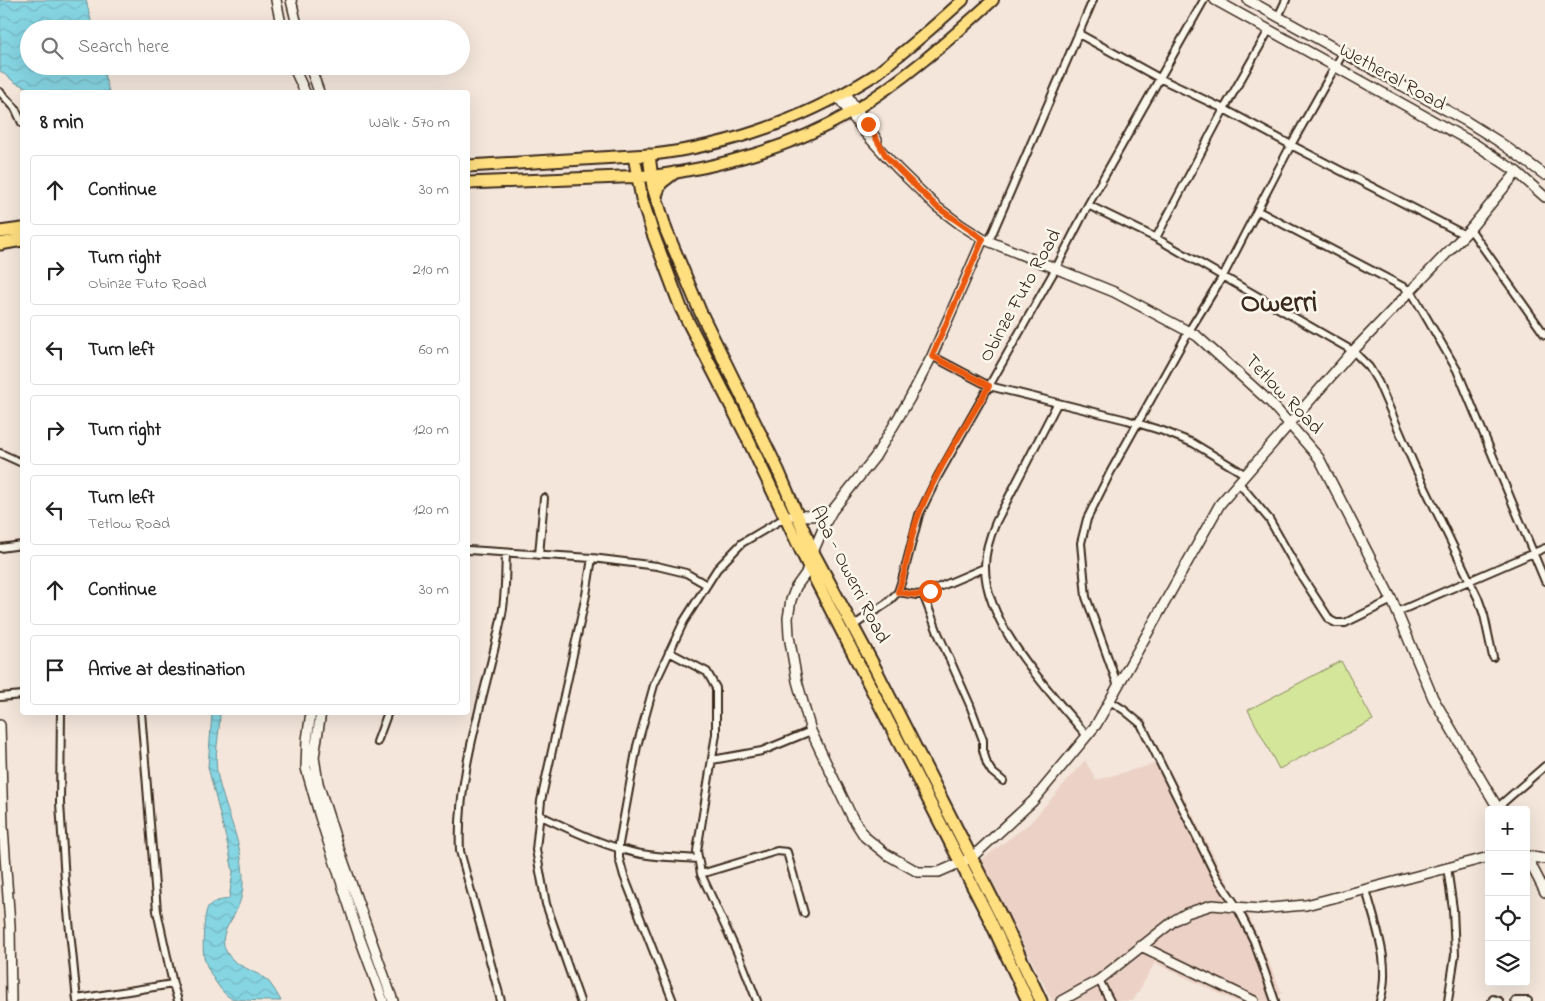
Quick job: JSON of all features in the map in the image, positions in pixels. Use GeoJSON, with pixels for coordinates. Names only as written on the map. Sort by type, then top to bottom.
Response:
{"type":"FeatureCollection","features":[{"type":"Feature","properties":{"kind":"highway"},"geometry":{"type":"LineString","coordinates":[[470,166],[649,155]]}},
{"type":"Feature","properties":{"kind":"highway","name":"Aba - Owerri Road"},"geometry":{"type":"LineString","coordinates":[[649,155],[656,195],[666,230],[686,278],[778,470],[808,565],[1041,1001]]}},
{"type":"Feature","properties":{"kind":"highway","name":"Aba - Owerri Road"},"geometry":{"type":"LineString","coordinates":[[634,156],[642,199],[681,308],[791,515],[853,626],[966,860],[1028,1001]]}},
{"type":"Feature","properties":{"kind":"highway"},"geometry":{"type":"LineString","coordinates":[[656,195],[661,183],[674,173]]}},
{"type":"Feature","properties":{"kind":"highway"},"geometry":{"type":"LineString","coordinates":[[470,184],[652,176]]}},
{"type":"Feature","properties":{"kind":"highway"},"geometry":{"type":"LineString","coordinates":[[617,178],[635,187],[642,199]]}},
{"type":"Feature","properties":{"kind":"highway"},"geometry":{"type":"LineString","coordinates":[[0,232],[20,228]]}},
{"type":"Feature","properties":{"kind":"highway"},"geometry":{"type":"LineString","coordinates":[[0,244],[20,240]]}},
{"type":"Feature","properties":{"kind":"main road"},"geometry":{"type":"LineString","coordinates":[[649,155],[694,149],[735,138],[803,114],[874,75],[964,0]]}},
{"type":"Feature","properties":{"kind":"main road"},"geometry":{"type":"LineString","coordinates":[[652,176],[729,161],[773,147],[799,138],[853,111],[923,63],[994,0]]}},
{"type":"Feature","properties":{"kind":"street"},"geometry":{"type":"LineString","coordinates":[[276,0],[280,20]]}},
{"type":"Feature","properties":{"kind":"street"},"geometry":{"type":"LineString","coordinates":[[291,0],[296,20]]}},
{"type":"Feature","properties":{"kind":"street"},"geometry":{"type":"LineString","coordinates":[[1093,0],[932,356],[875,457],[832,511],[813,552],[806,573],[796,587],[791,600],[788,618],[789,636],[797,681],[811,731],[852,817],[865,837],[886,854],[918,872],[939,872],[966,860],[1033,801],[1096,726],[1220,504],[1353,350],[1468,232],[1516,172]]}},
{"type":"Feature","properties":{"kind":"street","name":"Obinze Futo Road"},"geometry":{"type":"LineString","coordinates":[[898,592],[919,515],[938,476],[1056,268],[1088,205],[1204,0]]}},
{"type":"Feature","properties":{"kind":"street","name":"Wetheral Road"},"geometry":{"type":"LineString","coordinates":[[1215,0],[1475,144],[1516,172],[1545,197]]}},
{"type":"Feature","properties":{"kind":"street","name":"Wetheral Road"},"geometry":{"type":"LineString","coordinates":[[1248,0],[1466,121],[1541,166],[1545,175]]}},
{"type":"Feature","properties":{"kind":"street"},"geometry":{"type":"LineString","coordinates":[[1278,17],[1286,0]]}},
{"type":"Feature","properties":{"kind":"street"},"geometry":{"type":"LineString","coordinates":[[1156,238],[1224,109],[1269,30]]}},
{"type":"Feature","properties":{"kind":"street"},"geometry":{"type":"LineString","coordinates":[[1079,34],[1159,78],[1468,232],[1545,335]]}},
{"type":"Feature","properties":{"kind":"street"},"geometry":{"type":"LineString","coordinates":[[1118,686],[1086,597],[1081,543],[1086,519],[1111,471],[1258,211],[1291,145],[1343,53]]}},
{"type":"Feature","properties":{"kind":"street"},"geometry":{"type":"LineString","coordinates":[[297,75],[304,90]]}},
{"type":"Feature","properties":{"kind":"street"},"geometry":{"type":"LineString","coordinates":[[313,75],[318,90]]}},
{"type":"Feature","properties":{"kind":"street"},"geometry":{"type":"LineString","coordinates":[[0,92],[15,108],[20,119]]}},
{"type":"Feature","properties":{"kind":"street","name":"Tetlow Road"},"geometry":{"type":"LineString","coordinates":[[842,94],[886,156],[937,207],[986,240],[1114,292],[1197,336],[1271,403],[1319,458],[1392,600],[1432,698],[1498,806]]}},
{"type":"Feature","properties":{"kind":"street"},"geometry":{"type":"LineString","coordinates":[[1088,205],[1156,238],[1353,350],[1369,367],[1378,382],[1415,467],[1470,581],[1484,615],[1493,657]]}},
{"type":"Feature","properties":{"kind":"street"},"geometry":{"type":"LineString","coordinates":[[1258,211],[1411,291],[1457,370],[1545,581]]}},
{"type":"Feature","properties":{"kind":"street"},"geometry":{"type":"LineString","coordinates":[[932,356],[989,386],[1138,424],[1193,443],[1246,475]]}},
{"type":"Feature","properties":{"kind":"street"},"geometry":{"type":"LineString","coordinates":[[1057,404],[996,522],[989,538],[984,568],[991,602],[1001,625],[1048,689],[1087,736]]}},
{"type":"Feature","properties":{"kind":"street"},"geometry":{"type":"LineString","coordinates":[[0,453],[20,461]]}},
{"type":"Feature","properties":{"kind":"street"},"geometry":{"type":"LineString","coordinates":[[1238,482],[1270,519],[1302,577],[1330,620],[1336,623],[1345,623],[1392,600]]}},
{"type":"Feature","properties":{"kind":"street"},"geometry":{"type":"LineString","coordinates":[[539,555],[544,498]]}},
{"type":"Feature","properties":{"kind":"street"},"geometry":{"type":"LineString","coordinates":[[673,1001],[624,876],[619,858],[637,746],[654,685],[684,621],[706,585],[717,569],[742,543],[791,515],[822,515],[832,511]]}},
{"type":"Feature","properties":{"kind":"street"},"geometry":{"type":"LineString","coordinates":[[0,548],[20,545]]}},
{"type":"Feature","properties":{"kind":"street"},"geometry":{"type":"LineString","coordinates":[[1397,612],[1545,548]]}},
{"type":"Feature","properties":{"kind":"street"},"geometry":{"type":"LineString","coordinates":[[470,550],[592,558],[671,569],[686,573],[706,585]]}},
{"type":"Feature","properties":{"kind":"street"},"geometry":{"type":"LineString","coordinates":[[501,1001],[460,851],[459,836],[465,772],[502,613],[506,552]]}},
{"type":"Feature","properties":{"kind":"street"},"geometry":{"type":"LineString","coordinates":[[580,1001],[546,904],[536,850],[539,815],[586,595],[592,558]]}},
{"type":"Feature","properties":{"kind":"street"},"geometry":{"type":"LineString","coordinates":[[853,626],[886,603],[898,592],[923,594],[984,568]]}},
{"type":"Feature","properties":{"kind":"street"},"geometry":{"type":"LineString","coordinates":[[923,594],[970,705],[983,740],[983,750],[987,764],[992,772],[1003,781]]}},
{"type":"Feature","properties":{"kind":"street"},"geometry":{"type":"LineString","coordinates":[[669,652],[708,672],[716,688],[716,734],[697,851],[698,859],[701,874],[743,965],[757,1001]]}},
{"type":"Feature","properties":{"kind":"street"},"geometry":{"type":"LineString","coordinates":[[0,697],[20,695]]}},
{"type":"Feature","properties":{"kind":"street"},"geometry":{"type":"LineString","coordinates":[[1110,702],[1124,710],[1141,724],[1216,876],[1237,907],[1254,941],[1275,1001]]}},
{"type":"Feature","properties":{"kind":"street"},"geometry":{"type":"LineString","coordinates":[[61,715],[60,803],[64,881],[77,1000],[173,984]]}},
{"type":"Feature","properties":{"kind":"street"},"geometry":{"type":"LineString","coordinates":[[141,715],[157,910],[178,1001]]}},
{"type":"Feature","properties":{"kind":"street"},"geometry":{"type":"LineString","coordinates":[[311,715],[306,750],[306,768],[352,918],[383,1001]]}},
{"type":"Feature","properties":{"kind":"street"},"geometry":{"type":"LineString","coordinates":[[321,715],[314,757],[318,783],[338,846],[393,1001]]}},
{"type":"Feature","properties":{"kind":"street"},"geometry":{"type":"LineString","coordinates":[[377,742],[387,715]]}},
{"type":"Feature","properties":{"kind":"street"},"geometry":{"type":"LineString","coordinates":[[0,725],[3,827],[10,925],[10,1001]]}},
{"type":"Feature","properties":{"kind":"street"},"geometry":{"type":"LineString","coordinates":[[712,760],[762,751],[811,731]]}},
{"type":"Feature","properties":{"kind":"street"},"geometry":{"type":"LineString","coordinates":[[1501,806],[1545,766]]}},
{"type":"Feature","properties":{"kind":"street"},"geometry":{"type":"LineString","coordinates":[[539,815],[574,832],[619,849],[658,856],[698,859]]}},
{"type":"Feature","properties":{"kind":"street"},"geometry":{"type":"LineString","coordinates":[[701,874],[777,851],[787,852],[804,914]]}},
{"type":"Feature","properties":{"kind":"street"},"geometry":{"type":"LineString","coordinates":[[1530,856],[1545,859]]}},
{"type":"Feature","properties":{"kind":"street"},"geometry":{"type":"LineString","coordinates":[[1061,1001],[1099,980],[1175,920],[1187,913],[1212,905],[1259,909],[1306,904],[1485,858]]}},
{"type":"Feature","properties":{"kind":"street"},"geometry":{"type":"LineString","coordinates":[[1530,863],[1545,892]]}},
{"type":"Feature","properties":{"kind":"street"},"geometry":{"type":"LineString","coordinates":[[1447,867],[1453,908],[1455,955],[1448,1001]]}},
{"type":"Feature","properties":{"kind":"street"},"geometry":{"type":"LineString","coordinates":[[1366,889],[1385,967],[1384,988],[1380,1001]]}},
{"type":"Feature","properties":{"kind":"street"},"geometry":{"type":"LineString","coordinates":[[1141,946],[1254,1001]]}},
{"type":"Feature","properties":{"kind":"street"},"geometry":{"type":"LineString","coordinates":[[1099,980],[1110,1001]]}},
{"type":"Feature","properties":{"kind":"street"},"geometry":{"type":"LineString","coordinates":[[1492,1001],[1493,999],[1499,1001]]}},
{"type":"Feature","properties":{"kind":"street"},"geometry":{"type":"LineString","coordinates":[[1514,1001],[1528,1001]]}},
{"type":"Feature","properties":{"kind":"shaded area"},"geometry":{"type":"Polygon","coordinates":[[[1085,760],[1096,780],[1165,761],[1231,889],[1249,916],[1282,993],[1273,1001],[1235,1001],[1155,963],[1133,1001],[1052,1001],[981,860],[1030,823],[1085,760]]]}},
{"type":"Feature","properties":{"kind":"green space"},"geometry":{"type":"Polygon","coordinates":[[[1341,661],[1373,720],[1279,769],[1248,710],[1341,661]]]}},
{"type":"Feature","properties":{"kind":"water"},"geometry":{"type":"Polygon","coordinates":[[[0,0],[86,0],[91,20],[20,20],[20,75],[104,75],[108,90],[33,90],[16,83],[0,71],[0,0]]]}},
{"type":"Feature","properties":{"kind":"water"},"geometry":{"type":"Polygon","coordinates":[[[212,715],[220,715],[216,753],[218,777],[238,842],[243,869],[242,895],[237,910],[225,931],[224,945],[229,956],[234,961],[269,982],[281,1001],[249,1000],[227,996],[215,980],[204,957],[205,916],[208,907],[217,901],[229,899],[233,872],[208,767],[212,715]]]}},
{"type":"Feature","properties":{"kind":"district","name":"Owerri"},"geometry":{"type":"Point","coordinates":[1279,304]}},
{"type":"Feature","properties":{"kind":"route"},"geometry":{"type":"LineString","coordinates":[[868,124],[886,156],[898,169],[937,207],[983,239],[932,356],[989,386],[938,476],[914,529],[898,592],[917,595],[930,591]]}}]}
